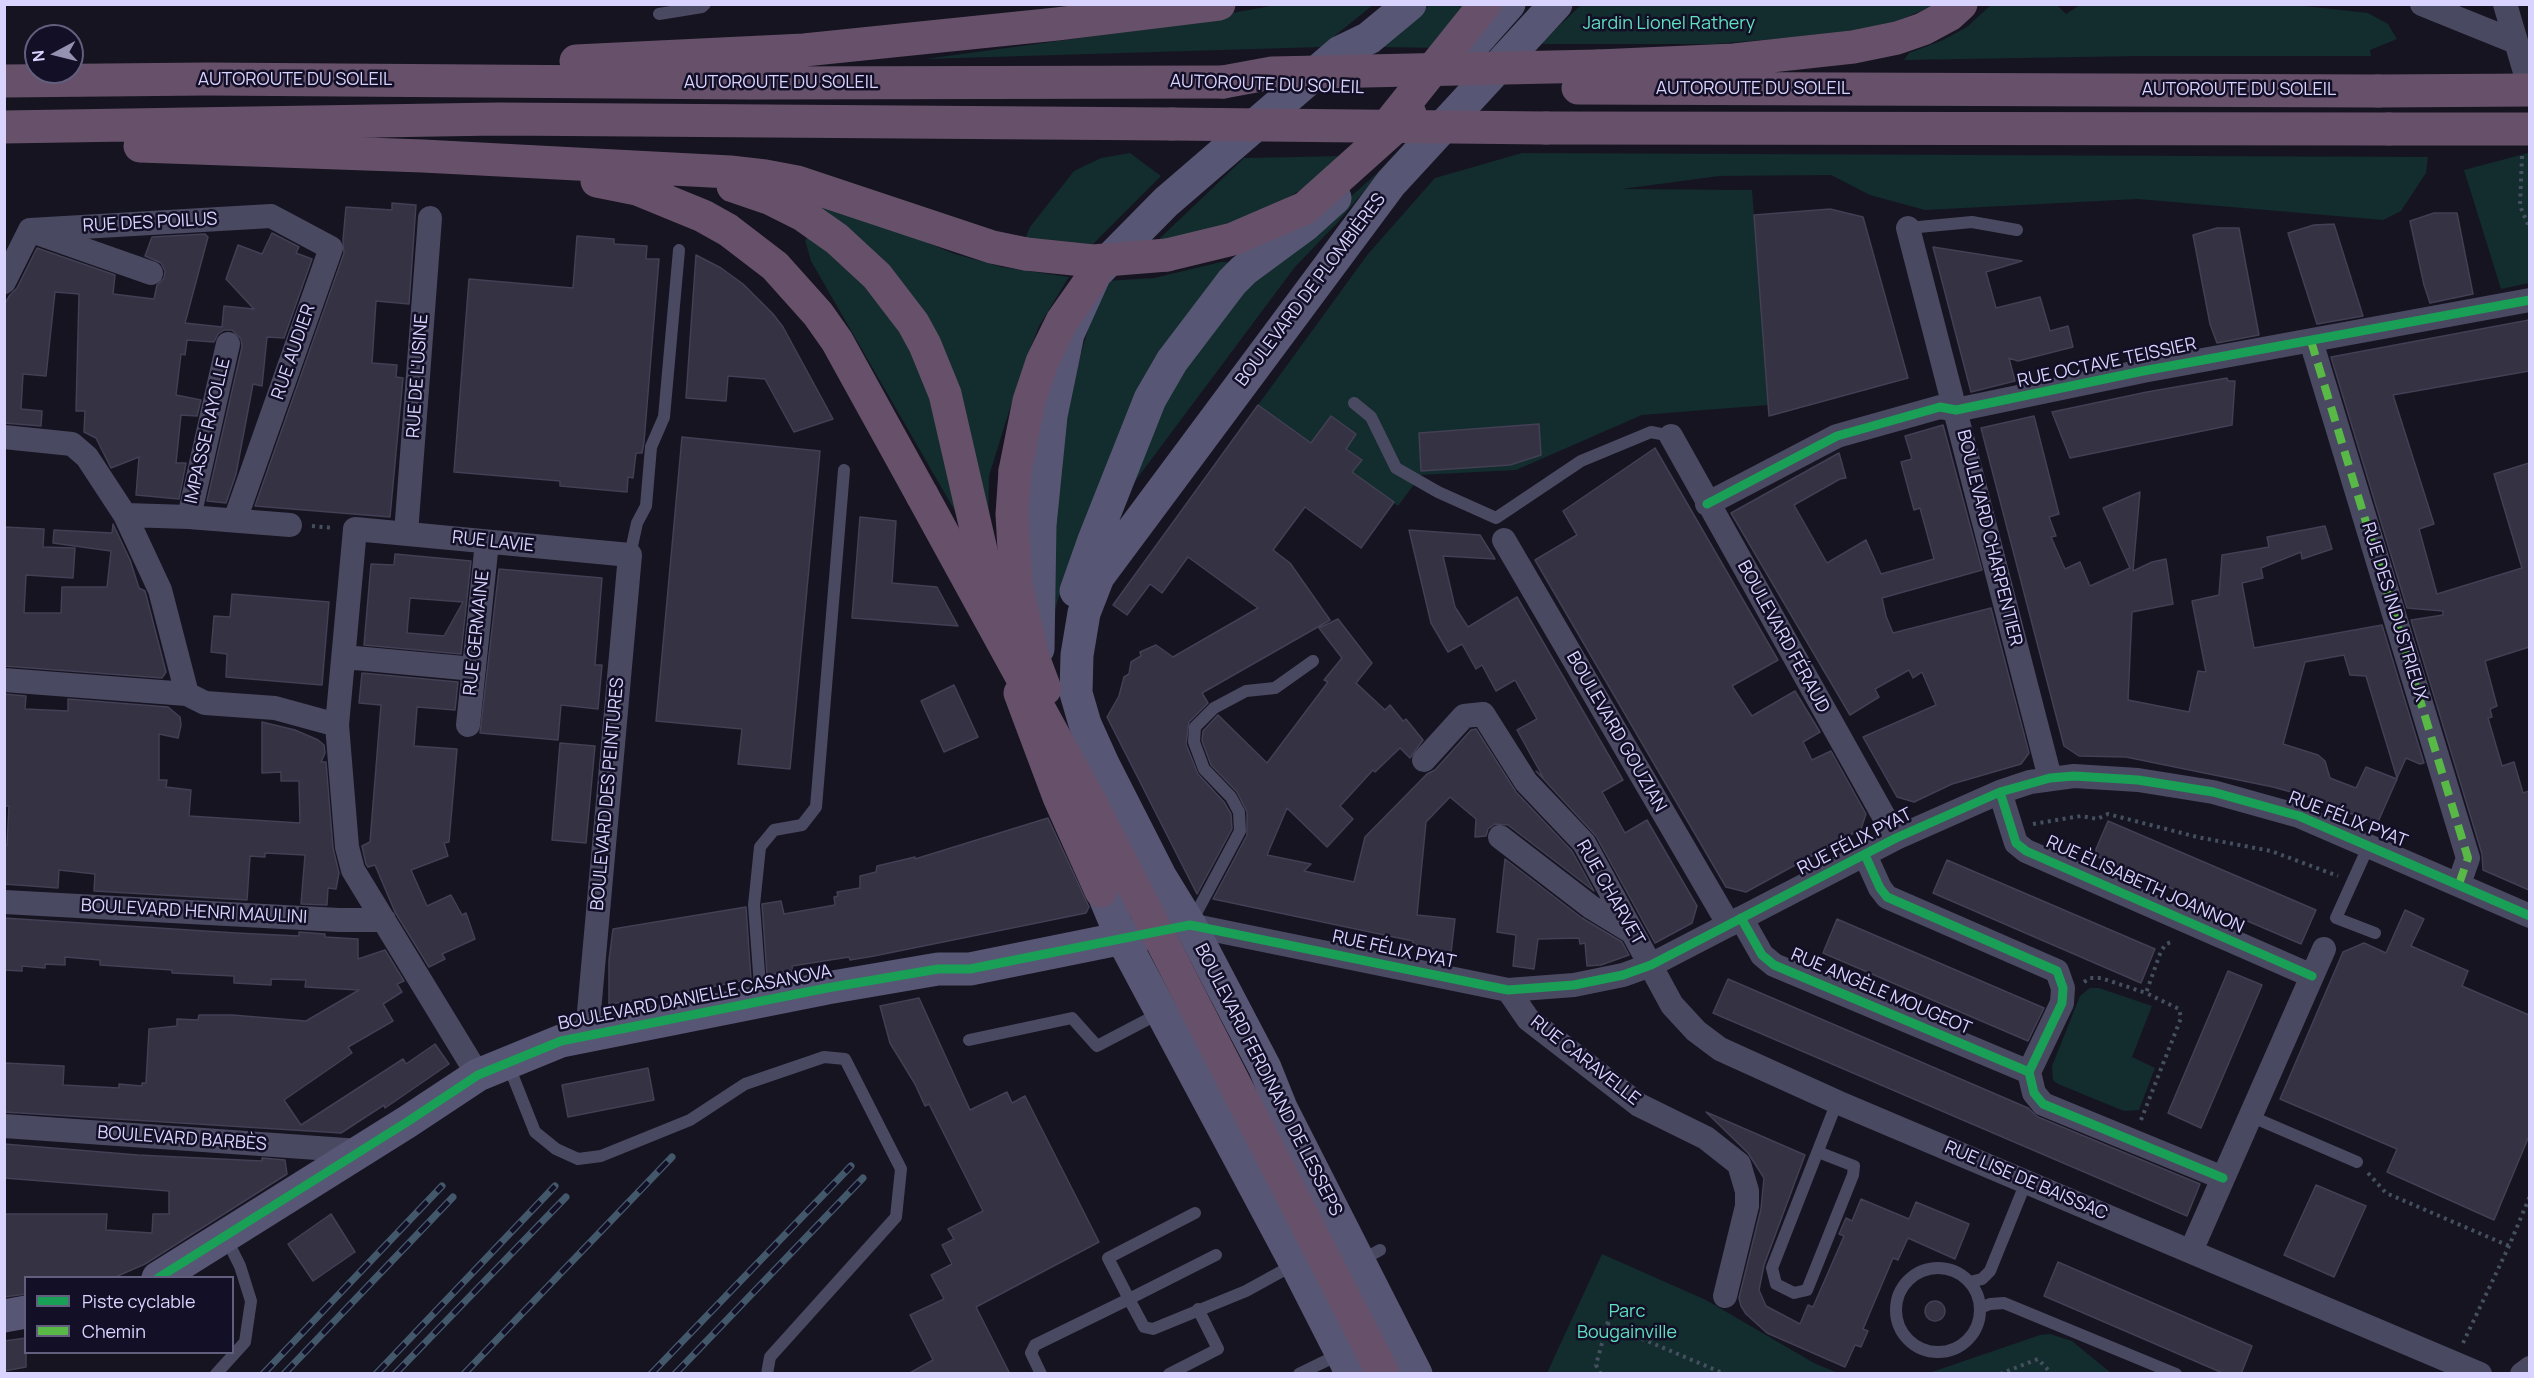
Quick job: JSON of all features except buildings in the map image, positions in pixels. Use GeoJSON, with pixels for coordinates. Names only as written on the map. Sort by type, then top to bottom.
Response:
{"type":"FeatureCollection","features":[{"type":"Feature","properties":{"kind":"highway"},"geometry":{"type":"LineString","coordinates":[[207,80],[804,50],[1056,24],[1219,4]]}},
{"type":"Feature","properties":{"kind":"highway"},"geometry":{"type":"LineString","coordinates":[[1363,157],[1485,4]]}},
{"type":"Feature","properties":{"kind":"highway"},"geometry":{"type":"LineString","coordinates":[[1588,77],[1853,47],[1897,38],[1923,28],[1949,15],[1961,4]]}},
{"type":"Feature","properties":{"kind":"highway","name":"AUTOROUTE DU SOLEIL"},"geometry":{"type":"LineString","coordinates":[[4,81],[1222,82],[1272,88],[1588,77],[2378,91],[2529,90]]}},
{"type":"Feature","properties":{"kind":"highway"},"geometry":{"type":"LineString","coordinates":[[4,141],[423,156],[730,172],[796,182],[992,247],[1026,254],[1093,261],[1143,259],[1218,244],[1283,219],[1305,208],[1410,114]]}},
{"type":"Feature","properties":{"kind":"highway","name":"AUTOROUTE DU SOLEIL"},"geometry":{"type":"LineString","coordinates":[[4,127],[499,119],[1546,128],[2529,129]]}},
{"type":"Feature","properties":{"kind":"highway"},"geometry":{"type":"LineString","coordinates":[[423,156],[637,189],[703,216],[728,230],[775,266],[818,314],[837,341],[1093,807]]}},
{"type":"Feature","properties":{"kind":"highway"},"geometry":{"type":"LineString","coordinates":[[649,167],[732,186],[771,199],[803,215],[837,239],[878,276],[913,323],[925,345],[945,394],[994,609],[1030,724],[1059,797],[1101,891]]}},
{"type":"Feature","properties":{"kind":"highway"},"geometry":{"type":"LineString","coordinates":[[1095,274],[1062,321],[1042,362],[1029,401],[1012,490],[1012,540],[1016,585],[1023,620],[1041,679],[1093,807],[1354,1357],[1383,1374]]}},
{"type":"Feature","properties":{"kind":"street"},"geometry":{"type":"LineString","coordinates":[[1354,1357],[1296,1264],[1122,938],[1101,891],[1056,765],[1042,694],[1037,636],[1038,569],[1047,446],[1055,391],[1068,334],[1095,274],[1166,202],[1340,52],[1361,27],[1388,4]]}},
{"type":"Feature","properties":{"kind":"street"},"geometry":{"type":"LineString","coordinates":[[1340,52],[1369,38],[1410,4]]}},
{"type":"Feature","properties":{"kind":"street","name":"BOULEVARD FERDINAND DE LESSEPS"},"geometry":{"type":"LineString","coordinates":[[1416,1374],[1370,1256],[1281,1108],[1265,1068],[1179,927],[1160,876],[1085,724],[1068,667],[1068,620],[1094,540],[1150,399],[1173,361],[1232,282],[1244,270],[1305,225],[1351,183],[1509,4]]}},
{"type":"Feature","properties":{"kind":"street","name":"BOULEVARD DE PLOMBIÈRES"},"geometry":{"type":"LineString","coordinates":[[1076,693],[1084,613],[1098,577],[1391,183],[1556,4]]}},
{"type":"Feature","properties":{"kind":"street"},"geometry":{"type":"LineString","coordinates":[[2422,4],[2516,42]]}},
{"type":"Feature","properties":{"kind":"street"},"geometry":{"type":"LineString","coordinates":[[2505,4],[2529,90]]}},
{"type":"Feature","properties":{"kind":"street","name":"RUE DES POILUS"},"geometry":{"type":"LineString","coordinates":[[30,230],[271,216]]}},
{"type":"Feature","properties":{"kind":"street","name":"RUE AUDIER"},"geometry":{"type":"LineString","coordinates":[[235,520],[331,248],[271,216]]}},
{"type":"Feature","properties":{"kind":"street","name":"RUE DE L'USINE"},"geometry":{"type":"LineString","coordinates":[[406,533],[430,218]]}},
{"type":"Feature","properties":{"kind":"street","name":"BOULEVARD CHARPENTIER"},"geometry":{"type":"LineString","coordinates":[[1908,228],[2050,778]]}},
{"type":"Feature","properties":{"kind":"street"},"geometry":{"type":"LineString","coordinates":[[4,282],[30,230],[151,273]]}},
{"type":"Feature","properties":{"kind":"street","name":"RUE OCTAVE TEISSIER"},"geometry":{"type":"LineString","coordinates":[[1707,504],[1836,436],[1940,407],[1956,410],[2154,369],[2529,300]]}},
{"type":"Feature","properties":{"kind":"street","name":"RUE DES INDUSTRIEUX"},"geometry":{"type":"LineString","coordinates":[[2312,340],[2468,858],[2459,884]]}},
{"type":"Feature","properties":{"kind":"street","name":"IMPASSE RAYOLLE"},"geometry":{"type":"LineString","coordinates":[[189,517],[228,344]]}},
{"type":"Feature","properties":{"kind":"street","name":"BOULEVARD FÉRAUD"},"geometry":{"type":"LineString","coordinates":[[1671,436],[1896,838]]}},
{"type":"Feature","properties":{"kind":"street"},"geometry":{"type":"LineString","coordinates":[[4,437],[72,444],[87,457],[124,516],[160,590],[187,694]]}},
{"type":"Feature","properties":{"kind":"street"},"geometry":{"type":"LineString","coordinates":[[124,516],[189,517],[290,525]]}},
{"type":"Feature","properties":{"kind":"street"},"geometry":{"type":"LineString","coordinates":[[355,529],[337,725],[347,847],[353,870],[384,920],[493,1068]]}},
{"type":"Feature","properties":{"kind":"street","name":"RUE LAVIE"},"geometry":{"type":"LineString","coordinates":[[355,529],[630,555]]}},
{"type":"Feature","properties":{"kind":"street","name":"BOULEVARD GOUZIAN"},"geometry":{"type":"LineString","coordinates":[[1504,540],[1735,921]]}},
{"type":"Feature","properties":{"kind":"street","name":"RUE GERMAINE"},"geometry":{"type":"LineString","coordinates":[[468,725],[487,542]]}},
{"type":"Feature","properties":{"kind":"street","name":"BOULEVARD DES PEINTURES"},"geometry":{"type":"LineString","coordinates":[[587,1034],[630,555]]}},
{"type":"Feature","properties":{"kind":"street"},"geometry":{"type":"LineString","coordinates":[[344,657],[474,669]]}},
{"type":"Feature","properties":{"kind":"street"},"geometry":{"type":"LineString","coordinates":[[4,680],[187,694],[205,704],[275,708],[337,725]]}},
{"type":"Feature","properties":{"kind":"street","name":"RUE CHARVET"},"geometry":{"type":"LineString","coordinates":[[1424,760],[1464,716],[1483,714],[1526,783],[1584,843],[1651,965]]}},
{"type":"Feature","properties":{"kind":"street","name":"RUE FÉLIX PYAT"},"geometry":{"type":"LineString","coordinates":[[1179,927],[1508,990],[1574,985],[1623,975],[1651,965],[1896,838],[2000,792],[2050,778],[2074,776],[2138,780],[2213,792],[2299,816],[2529,916]]}},
{"type":"Feature","properties":{"kind":"street","name":"RUE ÈLISABETH JOANNON"},"geometry":{"type":"LineString","coordinates":[[2000,792],[2016,843],[2026,851],[2312,976]]}},
{"type":"Feature","properties":{"kind":"street"},"geometry":{"type":"LineString","coordinates":[[1500,837],[1591,908],[1632,932]]}},
{"type":"Feature","properties":{"kind":"street"},"geometry":{"type":"LineString","coordinates":[[1865,855],[1880,888],[1887,897],[2057,971],[2063,988],[2062,1003],[2029,1072],[2034,1093],[2043,1104],[2223,1178]]}},
{"type":"Feature","properties":{"kind":"street","name":"BOULEVARD HENRI MAULINI"},"geometry":{"type":"LineString","coordinates":[[4,902],[339,920],[384,920]]}},
{"type":"Feature","properties":{"kind":"street","name":"RUE ANGÈLE MOUGEOT"},"geometry":{"type":"LineString","coordinates":[[1735,921],[1762,955],[1774,965],[2029,1072]]}},
{"type":"Feature","properties":{"kind":"street"},"geometry":{"type":"LineString","coordinates":[[1179,927],[1222,1024],[1253,1074],[1281,1108]]}},
{"type":"Feature","properties":{"kind":"street","name":"BOULEVARD DANIELLE CASANOVA"},"geometry":{"type":"LineString","coordinates":[[161,1276],[493,1068],[561,1041],[587,1034],[938,969],[970,969],[1179,927]]}},
{"type":"Feature","properties":{"kind":"street"},"geometry":{"type":"LineString","coordinates":[[2191,1251],[2324,949]]}},
{"type":"Feature","properties":{"kind":"street","name":"RUE LISE DE BAISSAC"},"geometry":{"type":"LineString","coordinates":[[1651,965],[1672,1005],[1696,1031],[1720,1049],[1837,1102],[2191,1251],[2442,1364],[2480,1374]]}},
{"type":"Feature","properties":{"kind":"street","name":"RUE CARAVELLE"},"geometry":{"type":"LineString","coordinates":[[1508,990],[1528,1019],[1639,1105],[1706,1138],[1738,1164],[1748,1191],[1747,1206],[1725,1296]]}},
{"type":"Feature","properties":{"kind":"street"},"geometry":{"type":"LineString","coordinates":[[1179,1046],[1210,1026],[1222,1024]]}},
{"type":"Feature","properties":{"kind":"street","name":"BOULEVARD BARBÈS"},"geometry":{"type":"LineString","coordinates":[[4,1126],[360,1151]]}},
{"type":"Feature","properties":{"kind":"street"},"geometry":{"type":"LineString","coordinates":[[4,1316],[24,1312]]}},
{"type":"Feature","properties":{"kind":"street"},"geometry":{"type":"LineString","coordinates":[[2522,1374],[2529,1368]]}},
{"type":"Feature","properties":{"kind":"lane"},"geometry":{"type":"LineString","coordinates":[[659,14],[702,7],[705,4]]}},
{"type":"Feature","properties":{"kind":"lane"},"geometry":{"type":"LineString","coordinates":[[1908,228],[1972,222],[2017,230]]}},
{"type":"Feature","properties":{"kind":"lane"},"geometry":{"type":"LineString","coordinates":[[630,555],[638,523],[646,506],[651,447],[664,417],[679,250]]}},
{"type":"Feature","properties":{"kind":"lane"},"geometry":{"type":"LineString","coordinates":[[1354,403],[1371,417],[1396,468],[1438,492],[1496,518],[1581,461],[1651,432],[1671,436]]}},
{"type":"Feature","properties":{"kind":"lane"},"geometry":{"type":"LineString","coordinates":[[761,1001],[754,905],[760,847],[774,830],[802,825],[816,807],[844,470]]}},
{"type":"Feature","properties":{"kind":"lane"},"geometry":{"type":"LineString","coordinates":[[1179,927],[1240,831],[1239,812],[1230,797],[1204,770],[1194,742],[1195,727],[1214,708],[1246,691],[1275,688],[1313,661]]}},
{"type":"Feature","properties":{"kind":"lane"},"geometry":{"type":"LineString","coordinates":[[2369,845],[2336,918],[2375,933]]}},
{"type":"Feature","properties":{"kind":"lane"},"geometry":{"type":"LineString","coordinates":[[969,1040],[1072,1018],[1097,1046],[1161,1012]]}},
{"type":"Feature","properties":{"kind":"lane"},"geometry":{"type":"LineString","coordinates":[[493,1068],[535,1132],[556,1149],[578,1159],[601,1156],[690,1120],[746,1084],[824,1057],[845,1059],[901,1169],[896,1217],[770,1357],[767,1374]]}},
{"type":"Feature","properties":{"kind":"lane"},"geometry":{"type":"LineString","coordinates":[[1818,1152],[1854,1166],[1853,1175],[1807,1290],[1794,1293],[1776,1284],[1772,1268],[1837,1102]]}},
{"type":"Feature","properties":{"kind":"lane"},"geometry":{"type":"LineString","coordinates":[[2250,1116],[2357,1162]]}},
{"type":"Feature","properties":{"kind":"lane"},"geometry":{"type":"LineString","coordinates":[[1970,1282],[1982,1279],[1990,1271],[2026,1182]]}},
{"type":"Feature","properties":{"kind":"lane"},"geometry":{"type":"LineString","coordinates":[[1195,1213],[1108,1258],[1144,1327],[1153,1329],[1246,1291],[1296,1264]]}},
{"type":"Feature","properties":{"kind":"lane"},"geometry":{"type":"LineString","coordinates":[[216,1374],[245,1342],[251,1300],[240,1266],[225,1235]]}},
{"type":"Feature","properties":{"kind":"lane"},"geometry":{"type":"LineString","coordinates":[[1041,1374],[1031,1353],[1035,1345],[1216,1255]]}},
{"type":"Feature","properties":{"kind":"lane"},"geometry":{"type":"LineString","coordinates":[[1933,1268],[1947,1268],[1960,1273],[1970,1282],[1978,1295],[1980,1308],[1979,1322],[1973,1334],[1963,1344],[1950,1351],[1937,1352],[1923,1350],[1902,1332],[1897,1318],[1896,1305],[1900,1291],[1908,1280],[1919,1272],[1933,1268]]}},
{"type":"Feature","properties":{"kind":"lane"},"geometry":{"type":"LineString","coordinates":[[1980,1308],[1990,1304],[2004,1303],[2176,1374]]}},
{"type":"Feature","properties":{"kind":"lane"},"geometry":{"type":"LineString","coordinates":[[1169,1374],[1218,1348],[1198,1309]]}},
{"type":"Feature","properties":{"kind":"lane"},"geometry":{"type":"LineString","coordinates":[[1299,1374],[1354,1357]]}},
{"type":"Feature","properties":{"kind":"path"},"geometry":{"type":"LineString","coordinates":[[290,525],[355,529]]}},
{"type":"Feature","properties":{"kind":"path"},"geometry":{"type":"LineString","coordinates":[[2010,828],[2081,816],[2097,819],[2108,814],[2197,837],[2271,850],[2331,873]]}},
{"type":"Feature","properties":{"kind":"path"},"geometry":{"type":"LineString","coordinates":[[2146,993],[2161,951],[2166,944],[2178,941]]}},
{"type":"Feature","properties":{"kind":"path"},"geometry":{"type":"LineString","coordinates":[[2082,984],[2090,978],[2102,978],[2146,993],[2179,1009],[2181,1018],[2133,1141]]}},
{"type":"Feature","properties":{"kind":"path"},"geometry":{"type":"LineString","coordinates":[[2357,1162],[2386,1192],[2509,1246]]}},
{"type":"Feature","properties":{"kind":"path"},"geometry":{"type":"LineString","coordinates":[[2442,1364],[2509,1246],[2529,1196]]}},
{"type":"Feature","properties":{"kind":"path"},"geometry":{"type":"LineString","coordinates":[[1601,1374],[1596,1365],[1613,1303]]}},
{"type":"Feature","properties":{"kind":"path"},"geometry":{"type":"LineString","coordinates":[[1607,1324],[1725,1374]]}},
{"type":"Feature","properties":{"kind":"path"},"geometry":{"type":"LineString","coordinates":[[2001,1374],[2038,1359],[2052,1374]]}},
{"type":"Feature","properties":{"kind":"green space"},"geometry":{"type":"Polygon","coordinates":[[[1276,5],[1373,5],[1321,47],[925,59],[1139,30],[1276,5]]]}},
{"type":"Feature","properties":{"kind":"green space"},"geometry":{"type":"Polygon","coordinates":[[[1429,5],[1477,5],[1443,48],[1380,47],[1429,5]]]}},
{"type":"Feature","properties":{"kind":"green space","name":"Jardin Lionel Rathery"},"geometry":{"type":"Polygon","coordinates":[[[1581,5],[1935,5],[1897,21],[1850,33],[1713,44],[1540,44],[1581,5]]]}},
{"type":"Feature","properties":{"kind":"green space"},"geometry":{"type":"Polygon","coordinates":[[[1991,5],[2057,5],[2066,14],[2078,6],[2295,5],[2368,13],[2388,24],[2397,39],[2370,50],[2371,56],[2139,56],[1904,60],[1909,53],[1941,41],[1967,27],[1991,5]]]}},
{"type":"Feature","properties":{"kind":"green space"},"geometry":{"type":"Polygon","coordinates":[[[1130,153],[1161,176],[1091,246],[1024,241],[1030,227],[1074,171],[1101,158],[1130,153]]]}},
{"type":"Feature","properties":{"kind":"green space"},"geometry":{"type":"Polygon","coordinates":[[[1522,153],[2428,157],[2426,173],[2401,211],[2383,220],[2138,199],[1925,210],[1870,195],[1831,175],[1719,176],[1622,189],[1752,190],[1754,215],[1830,209],[1863,217],[1908,377],[1769,416],[1768,405],[1642,415],[1516,470],[1421,475],[1398,506],[1258,405],[1368,254],[1435,178],[1522,153]]]}},
{"type":"Feature","properties":{"kind":"green space"},"geometry":{"type":"Polygon","coordinates":[[[2528,153],[2529,283],[2501,289],[2464,170],[2528,153]]]}},
{"type":"Feature","properties":{"kind":"green space"},"geometry":{"type":"Polygon","coordinates":[[[1345,156],[1322,178],[1271,207],[1215,230],[1156,242],[1244,158],[1345,156]]]}},
{"type":"Feature","properties":{"kind":"green space"},"geometry":{"type":"Polygon","coordinates":[[[1385,166],[1338,222],[1295,267],[1115,508],[1164,391],[1241,288],[1318,226],[1385,166]]]}},
{"type":"Feature","properties":{"kind":"green space"},"geometry":{"type":"Polygon","coordinates":[[[809,202],[865,218],[955,254],[1002,267],[1069,277],[1039,326],[1021,373],[989,476],[988,540],[956,392],[809,202]]]}},
{"type":"Feature","properties":{"kind":"green space"},"geometry":{"type":"Polygon","coordinates":[[[810,236],[867,287],[895,324],[924,377],[959,518],[811,261],[805,240],[810,236]]]}},
{"type":"Feature","properties":{"kind":"green space"},"geometry":{"type":"Polygon","coordinates":[[[1228,262],[1226,273],[1141,396],[1058,599],[1050,630],[1052,548],[1067,402],[1105,281],[1154,278],[1228,262]]]}},
{"type":"Feature","properties":{"kind":"green space"},"geometry":{"type":"Polygon","coordinates":[[[2090,988],[2099,988],[2152,1006],[2132,1057],[2155,1068],[2139,1110],[2124,1111],[2053,1080],[2052,1066],[2080,996],[2090,988]]]}},
{"type":"Feature","properties":{"kind":"green space","name":"Parc Bougainville"},"geometry":{"type":"Polygon","coordinates":[[[1602,1254],[1706,1300],[1814,1363],[1838,1373],[1547,1373],[1602,1254]]]}},
{"type":"Feature","properties":{"kind":"green space"},"geometry":{"type":"Polygon","coordinates":[[[2050,1334],[2072,1341],[2111,1373],[1929,1373],[2040,1335],[2050,1334]]]}},
{"type":"Feature","properties":{"kind":"railway"},"geometry":{"type":"LineString","coordinates":[[464,1374],[672,1157]]}},
{"type":"Feature","properties":{"kind":"railway"},"geometry":{"type":"LineString","coordinates":[[651,1374],[851,1166]]}},
{"type":"Feature","properties":{"kind":"railway"},"geometry":{"type":"LineString","coordinates":[[675,1374],[863,1178]]}},
{"type":"Feature","properties":{"kind":"railway"},"geometry":{"type":"LineString","coordinates":[[263,1374],[442,1186]]}},
{"type":"Feature","properties":{"kind":"railway"},"geometry":{"type":"LineString","coordinates":[[376,1374],[555,1186]]}},
{"type":"Feature","properties":{"kind":"railway"},"geometry":{"type":"LineString","coordinates":[[284,1374],[453,1197]]}},
{"type":"Feature","properties":{"kind":"railway"},"geometry":{"type":"LineString","coordinates":[[395,1374],[566,1197]]}},
{"type":"Feature","properties":{"kind":"marked path"},"geometry":{"type":"LineString","coordinates":[[2311,341],[2468,858],[2459,884]]}},
{"type":"Feature","properties":{"kind":"cycle path"},"geometry":{"type":"LineString","coordinates":[[1707,504],[1837,436],[1940,407],[1956,410],[2143,371],[2530,300]]}},
{"type":"Feature","properties":{"kind":"cycle path"},"geometry":{"type":"LineString","coordinates":[[161,1276],[478,1075],[561,1041],[827,988],[938,969],[970,969],[1190,925],[1508,990],[1574,985],[1623,975],[1651,965],[1896,838],[2000,792],[2050,778],[2074,776],[2138,780],[2213,792],[2299,816],[2530,916]]}},
{"type":"Feature","properties":{"kind":"cycle path"},"geometry":{"type":"LineString","coordinates":[[2000,792],[2016,843],[2026,851],[2312,976]]}},
{"type":"Feature","properties":{"kind":"cycle path"},"geometry":{"type":"LineString","coordinates":[[1865,855],[1880,888],[1887,897],[2057,971],[2063,988],[2062,1003],[2029,1072],[2034,1093],[2043,1104],[2223,1178]]}},
{"type":"Feature","properties":{"kind":"cycle path"},"geometry":{"type":"LineString","coordinates":[[1741,918],[1762,955],[1774,965],[2029,1072]]}}]}
